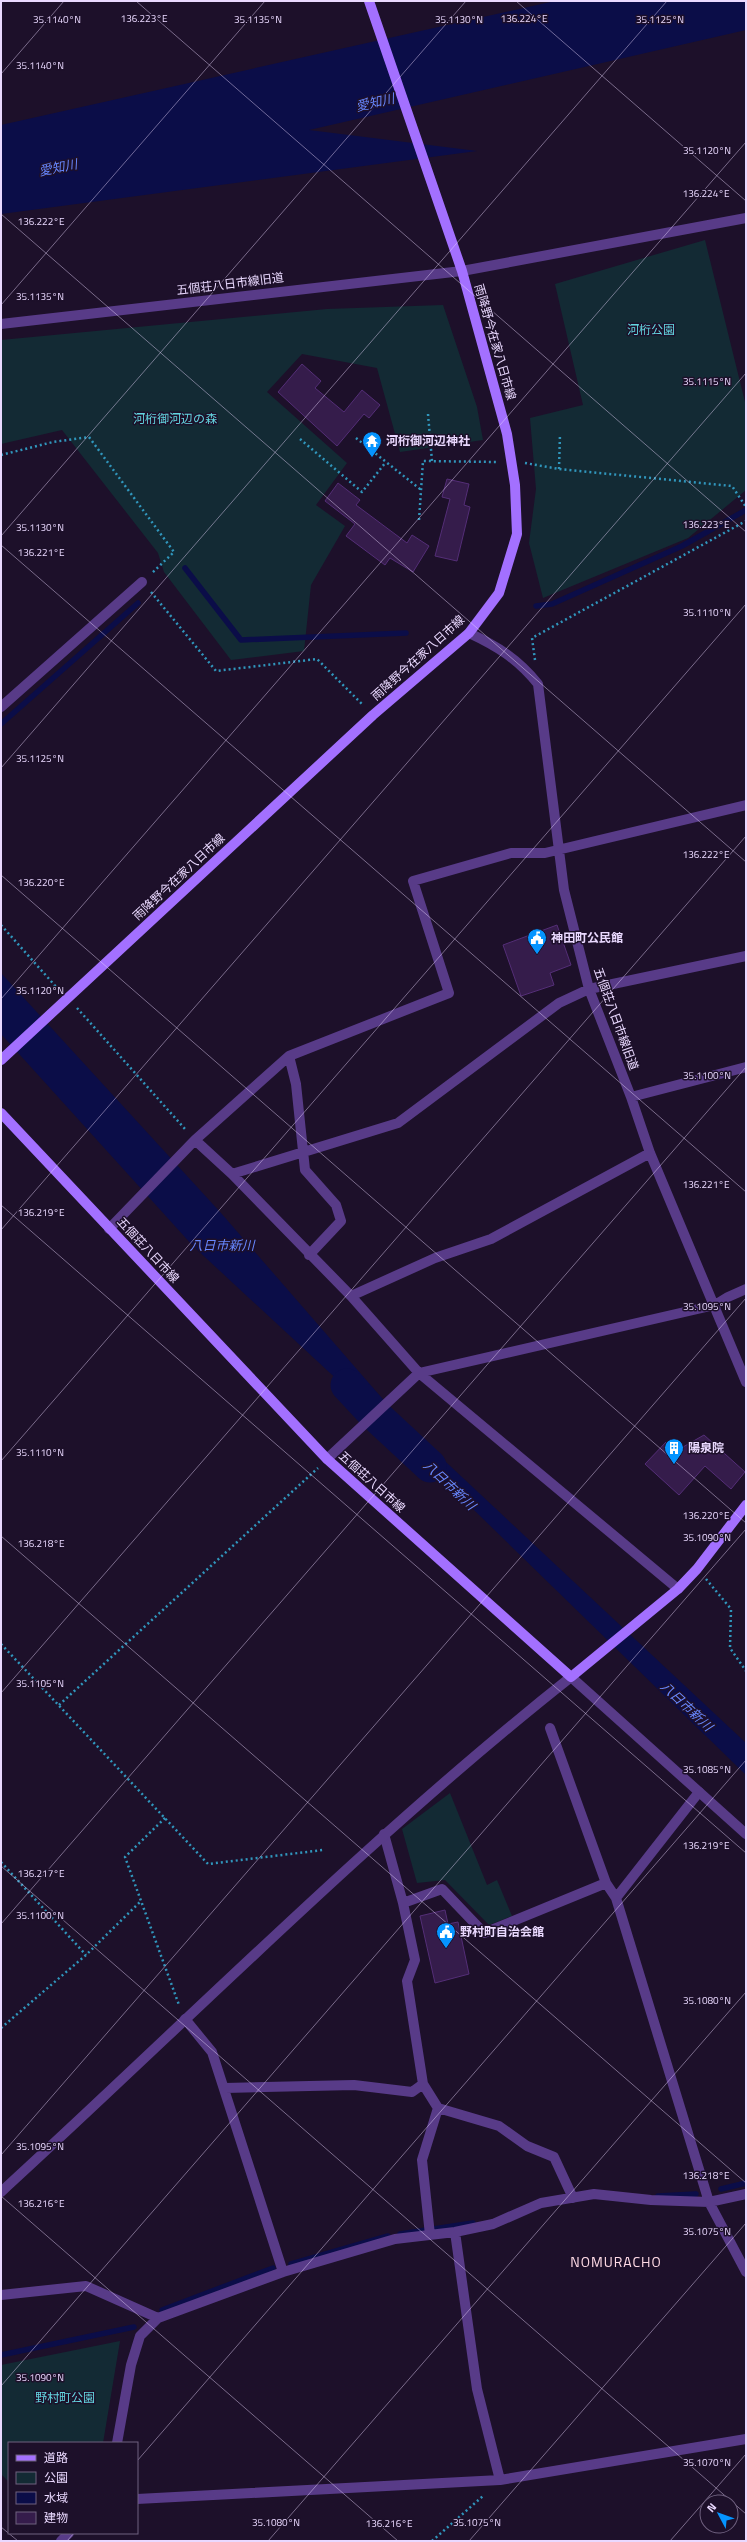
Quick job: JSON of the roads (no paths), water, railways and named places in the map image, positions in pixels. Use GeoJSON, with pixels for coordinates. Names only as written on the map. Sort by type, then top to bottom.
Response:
{"type":"FeatureCollection","features":[{"type":"Feature","properties":{"kind":"main road","name":"雨降野今在家八日市線"},"geometry":{"type":"LineString","coordinates":[[1,1060],[374,715],[469,633],[499,593],[518,534],[515,484],[507,434],[462,271],[369,1]]}},
{"type":"Feature","properties":{"kind":"main road","name":"五個荘八日市線"},"geometry":{"type":"LineString","coordinates":[[1,1113],[327,1459],[571,1677]]}},
{"type":"Feature","properties":{"kind":"main road"},"geometry":{"type":"LineString","coordinates":[[571,1677],[678,1588],[697,1569],[746,1506]]}},
{"type":"Feature","properties":{"kind":"street","name":"五個荘八日市線旧道"},"geometry":{"type":"LineString","coordinates":[[1,324],[462,271],[746,218]]}},
{"type":"Feature","properties":{"kind":"street"},"geometry":{"type":"LineString","coordinates":[[1,707],[142,582]]}},
{"type":"Feature","properties":{"kind":"street","name":"五個荘八日市線旧道"},"geometry":{"type":"LineString","coordinates":[[469,633],[499,646],[524,666],[538,684],[557,849],[564,890],[588,989],[631,1097],[650,1153],[746,1382]]}},
{"type":"Feature","properties":{"kind":"street"},"geometry":{"type":"LineString","coordinates":[[109,1229],[195,1140],[289,1056],[449,993],[413,881],[511,853],[545,853],[746,805]]}},
{"type":"Feature","properties":{"kind":"street"},"geometry":{"type":"LineString","coordinates":[[232,1174],[398,1123],[559,1003],[588,989],[746,956]]}},
{"type":"Feature","properties":{"kind":"street"},"geometry":{"type":"LineString","coordinates":[[289,1056],[296,1084],[302,1153],[305,1170],[336,1205],[341,1221],[309,1255]]}},
{"type":"Feature","properties":{"kind":"street"},"geometry":{"type":"LineString","coordinates":[[631,1097],[746,1067]]}},
{"type":"Feature","properties":{"kind":"street"},"geometry":{"type":"LineString","coordinates":[[195,1140],[232,1174],[309,1255],[351,1296],[419,1373],[678,1588]]}},
{"type":"Feature","properties":{"kind":"street"},"geometry":{"type":"LineString","coordinates":[[351,1296],[435,1258],[490,1239],[650,1153]]}},
{"type":"Feature","properties":{"kind":"street"},"geometry":{"type":"LineString","coordinates":[[327,1459],[419,1373],[715,1305],[746,1289]]}},
{"type":"Feature","properties":{"kind":"street"},"geometry":{"type":"LineString","coordinates":[[1,2192],[384,1834],[496,1737],[571,1677],[746,1834]]}},
{"type":"Feature","properties":{"kind":"street"},"geometry":{"type":"LineString","coordinates":[[550,1728],[606,1883],[616,1898],[709,2202],[746,2272]]}},
{"type":"Feature","properties":{"kind":"street"},"geometry":{"type":"LineString","coordinates":[[616,1898],[699,1792]]}},
{"type":"Feature","properties":{"kind":"street"},"geometry":{"type":"LineString","coordinates":[[384,1834],[403,1903],[415,1960],[407,1981],[423,2084],[438,2108],[499,2126],[527,2146],[554,2157],[567,2181],[573,2197]]}},
{"type":"Feature","properties":{"kind":"street"},"geometry":{"type":"LineString","coordinates":[[403,1903],[442,1889],[484,1933],[606,1883]]}},
{"type":"Feature","properties":{"kind":"street"},"geometry":{"type":"LineString","coordinates":[[185,2019],[212,2052],[225,2088],[283,2272]]}},
{"type":"Feature","properties":{"kind":"street"},"geometry":{"type":"LineString","coordinates":[[225,2088],[354,2085],[412,2092],[423,2084]]}},
{"type":"Feature","properties":{"kind":"street"},"geometry":{"type":"LineString","coordinates":[[430,2235],[427,2220],[422,2160],[438,2108]]}},
{"type":"Feature","properties":{"kind":"street"},"geometry":{"type":"LineString","coordinates":[[117,2442],[131,2365],[140,2336],[158,2318],[283,2272],[395,2239],[455,2232],[493,2224],[540,2203],[594,2194],[651,2200],[709,2202],[746,2194]]}},
{"type":"Feature","properties":{"kind":"street"},"geometry":{"type":"LineString","coordinates":[[455,2232],[477,2389],[500,2480]]}},
{"type":"Feature","properties":{"kind":"street"},"geometry":{"type":"LineString","coordinates":[[1,2295],[86,2286],[158,2318]]}},
{"type":"Feature","properties":{"kind":"street"},"geometry":{"type":"LineString","coordinates":[[138,2498],[500,2480],[746,2439]]}},
{"type":"Feature","properties":{"kind":"water","name":"愛知川"},"geometry":{"type":"Polygon","coordinates":[[[555,1],[746,1],[746,30],[309,130],[477,151],[1,214],[1,125],[555,1]]]}},
{"type":"Feature","properties":{"kind":"water"},"geometry":{"type":"Polygon","coordinates":[[[1,973],[221,1213],[401,1420],[746,1743],[746,1775],[398,1436],[193,1246],[1,1034],[1,973]]]}},
{"type":"Feature","properties":{"kind":"waterway"},"geometry":{"type":"LineString","coordinates":[[536,606],[552,604],[682,546],[746,510]]}},
{"type":"Feature","properties":{"kind":"waterway"},"geometry":{"type":"LineString","coordinates":[[185,568],[241,640],[406,633]]}},
{"type":"Feature","properties":{"kind":"waterway"},"geometry":{"type":"LineString","coordinates":[[1,724],[138,603]]}},
{"type":"Feature","properties":{"kind":"waterway","name":"八日市新川"},"geometry":{"type":"LineString","coordinates":[[347,1385],[374,1414],[430,1466]]}},
{"type":"Feature","properties":{"kind":"waterway"},"geometry":{"type":"LineString","coordinates":[[721,2189],[746,2183]]}},
{"type":"Feature","properties":{"kind":"waterway"},"geometry":{"type":"LineString","coordinates":[[658,2196],[696,2194],[691,2195]]}},
{"type":"Feature","properties":{"kind":"waterway"},"geometry":{"type":"LineString","coordinates":[[400,2234],[473,2223]]}},
{"type":"Feature","properties":{"kind":"waterway"},"geometry":{"type":"LineString","coordinates":[[291,2264],[388,2236]]}},
{"type":"Feature","properties":{"kind":"waterway"},"geometry":{"type":"LineString","coordinates":[[162,2310],[273,2268]]}},
{"type":"Feature","properties":{"kind":"waterway"},"geometry":{"type":"LineString","coordinates":[[1,2355],[134,2327]]}},
{"type":"Feature","properties":{"kind":"place","name":"河桁御河辺神社"},"geometry":{"type":"Point","coordinates":[372,458]}},
{"type":"Feature","properties":{"kind":"place","name":"神田町公民館"},"geometry":{"type":"Point","coordinates":[537,955]}},
{"type":"Feature","properties":{"kind":"place","name":"陽泉院"},"geometry":{"type":"Point","coordinates":[674,1465]}},
{"type":"Feature","properties":{"kind":"place","name":"野村町自治会館"},"geometry":{"type":"Point","coordinates":[446,1949]}},
{"type":"Feature","properties":{"kind":"district","name":"NOMURACHO"},"geometry":{"type":"Point","coordinates":[616,2262]}},
{"type":"Feature","properties":{"kind":"park label","name":"河桁公園"},"geometry":{"type":"Point","coordinates":[651,330]}},
{"type":"Feature","properties":{"kind":"park label","name":"河桁御河辺の森"},"geometry":{"type":"Point","coordinates":[175,419]}},
{"type":"Feature","properties":{"kind":"park label","name":"野村町公園"},"geometry":{"type":"Point","coordinates":[65,2398]}}]}
